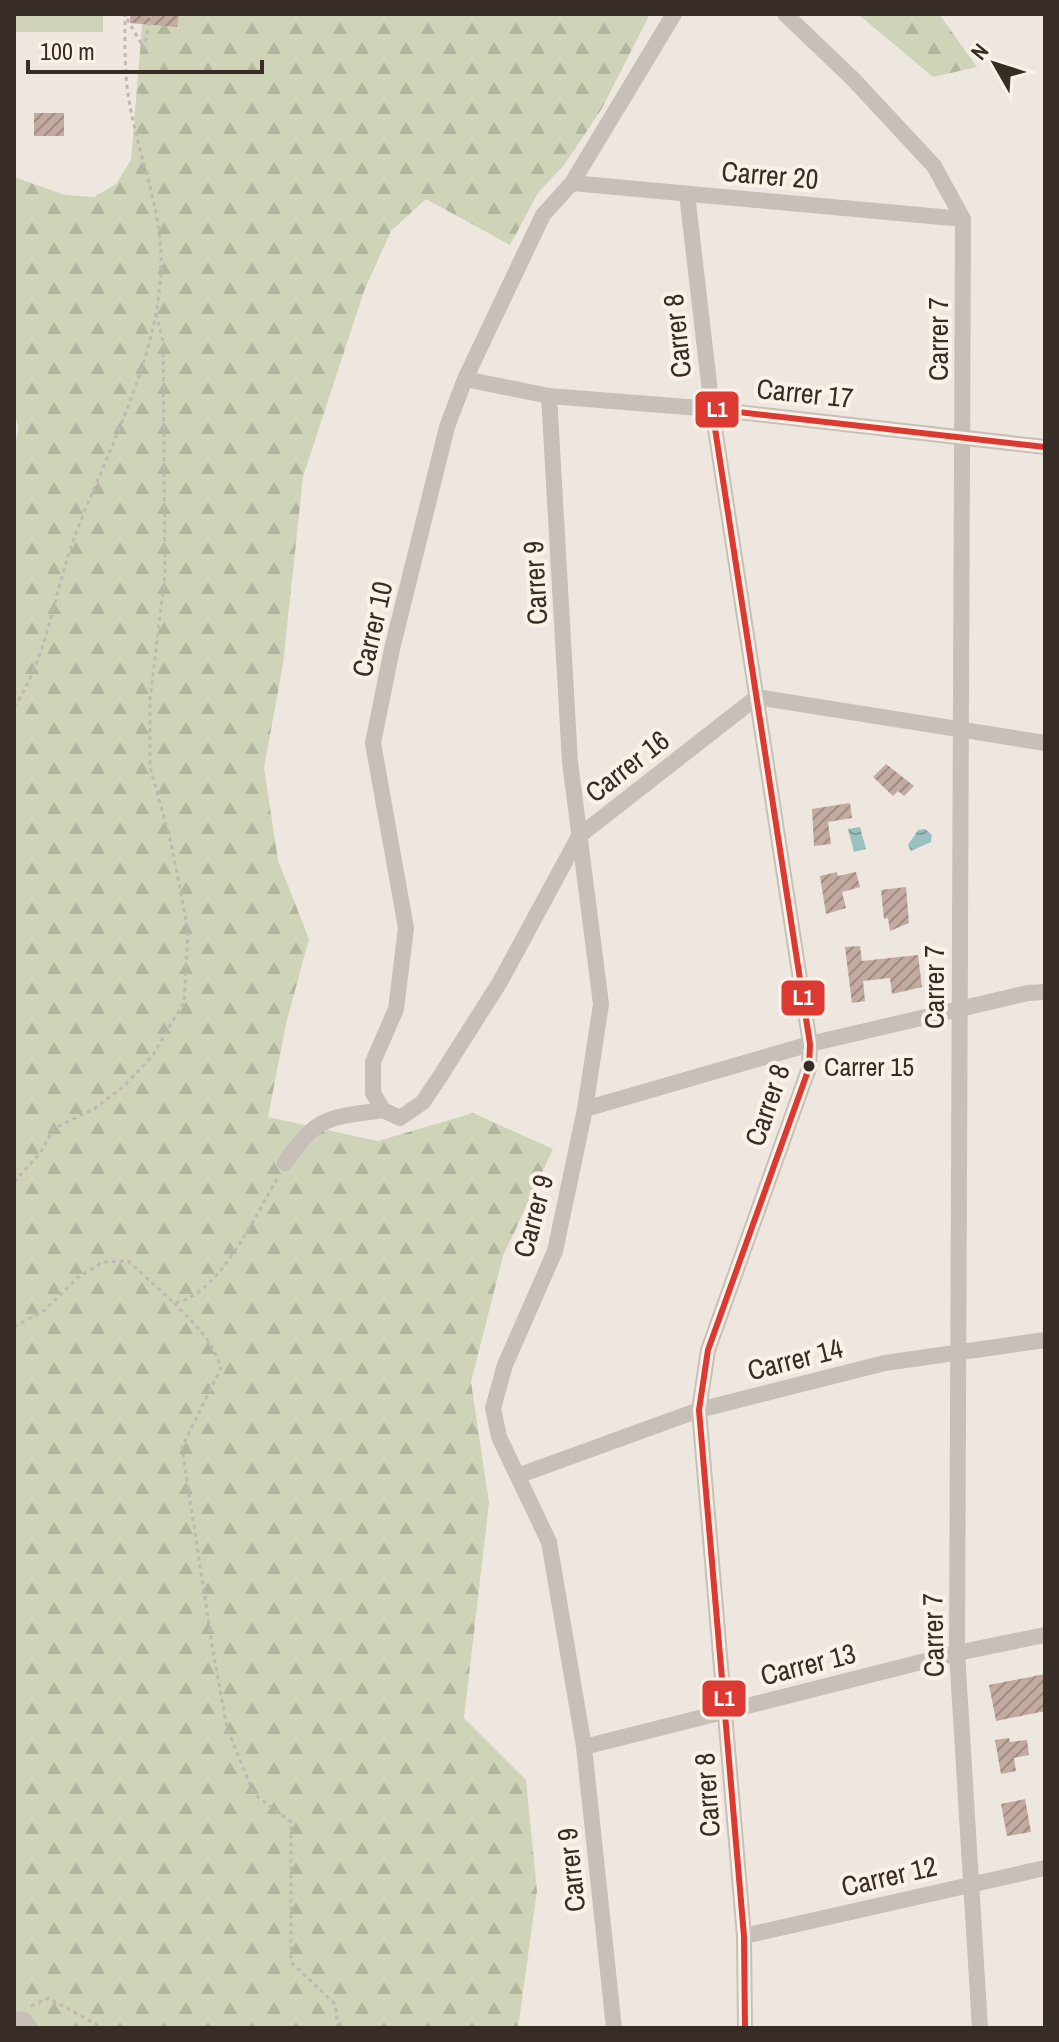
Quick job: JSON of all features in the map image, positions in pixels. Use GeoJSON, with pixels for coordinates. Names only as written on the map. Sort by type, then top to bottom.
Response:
{"type":"FeatureCollection","features":[{"type":"Feature","properties":{"kind":"street"},"geometry":{"type":"LineString","coordinates":[[572,183],[674,14]]}},
{"type":"Feature","properties":{"kind":"street","name":"Carrer 7"},"geometry":{"type":"LineString","coordinates":[[785,14],[853,79],[934,166],[963,219],[957,1653],[980,2028]]}},
{"type":"Feature","properties":{"kind":"street","name":"Carrer 20"},"geometry":{"type":"LineString","coordinates":[[572,183],[963,219]]}},
{"type":"Feature","properties":{"kind":"street","name":"Carrer 10"},"geometry":{"type":"LineString","coordinates":[[383,1110],[373,1093],[373,1062],[396,1009],[406,928],[373,743],[392,649],[447,427],[465,379],[543,215],[572,183]]}},
{"type":"Feature","properties":{"kind":"street","name":"Carrer 8"},"geometry":{"type":"LineString","coordinates":[[687,194],[712,409],[810,1044],[809,1068],[708,1350],[699,1410],[744,1936],[745,2028]]}},
{"type":"Feature","properties":{"kind":"street","name":"Carrer 17"},"geometry":{"type":"LineString","coordinates":[[465,379],[549,396],[712,409],[1045,447]]}},
{"type":"Feature","properties":{"kind":"street","name":"Carrer 9"},"geometry":{"type":"LineString","coordinates":[[549,396],[570,762],[601,1004],[585,1109],[555,1251],[505,1365],[493,1408],[499,1437],[520,1475],[549,1542],[584,1747],[614,2028]]}},
{"type":"Feature","properties":{"kind":"street"},"geometry":{"type":"LineString","coordinates":[[757,697],[1045,743]]}},
{"type":"Feature","properties":{"kind":"street","name":"Carrer 16"},"geometry":{"type":"LineString","coordinates":[[383,1110],[400,1118],[423,1102],[500,982],[579,836],[757,697]]}},
{"type":"Feature","properties":{"kind":"street"},"geometry":{"type":"LineString","coordinates":[[585,1109],[810,1044],[1045,992]]}},
{"type":"Feature","properties":{"kind":"street"},"geometry":{"type":"LineString","coordinates":[[285,1163],[306,1132],[336,1117],[383,1110]]}},
{"type":"Feature","properties":{"kind":"street","name":"Carrer 14"},"geometry":{"type":"LineString","coordinates":[[520,1475],[699,1410],[885,1363],[958,1350],[1045,1340]]}},
{"type":"Feature","properties":{"kind":"street","name":"Carrer 13"},"geometry":{"type":"LineString","coordinates":[[584,1747],[957,1653],[1045,1635]]}},
{"type":"Feature","properties":{"kind":"street","name":"Carrer 12"},"geometry":{"type":"LineString","coordinates":[[744,1936],[1045,1868]]}},
{"type":"Feature","properties":{"kind":"path"},"geometry":{"type":"LineString","coordinates":[[125,15],[144,48],[151,14]]}},
{"type":"Feature","properties":{"kind":"path"},"geometry":{"type":"LineString","coordinates":[[14,707],[42,647],[63,570],[144,356],[156,312],[161,254],[130,109],[125,64],[125,15]]}},
{"type":"Feature","properties":{"kind":"path"},"geometry":{"type":"LineString","coordinates":[[14,1182],[41,1152],[53,1129],[94,1109],[125,1085],[153,1055],[184,1002],[188,930],[171,843],[150,767],[150,699],[165,574],[163,342],[156,312]]}},
{"type":"Feature","properties":{"kind":"path"},"geometry":{"type":"LineString","coordinates":[[174,1303],[206,1289],[247,1231],[285,1163]]}},
{"type":"Feature","properties":{"kind":"path"},"geometry":{"type":"LineString","coordinates":[[14,1327],[45,1310],[77,1278],[103,1262],[128,1261],[203,1331],[215,1348],[221,1368],[182,1447],[227,1728],[254,1794],[291,1822],[291,1962],[335,2004],[338,2028]]}},
{"type":"Feature","properties":{"kind":"path"},"geometry":{"type":"LineString","coordinates":[[23,2022],[32,2003],[48,1998],[103,2028]]}},
{"type":"Feature","properties":{"kind":"green space"},"geometry":{"type":"Polygon","coordinates":[[[14,14],[103,14],[103,32],[14,32],[14,14]]]}},
{"type":"Feature","properties":{"kind":"green space"},"geometry":{"type":"Polygon","coordinates":[[[143,14],[650,14],[601,110],[564,165],[538,193],[510,245],[426,199],[391,231],[364,291],[303,477],[283,664],[264,768],[278,860],[309,939],[286,1024],[268,1117],[378,1141],[473,1113],[553,1149],[503,1256],[471,1382],[489,1503],[464,1718],[526,1780],[537,1891],[518,2028],[14,2028],[14,455],[18,428],[14,407],[14,177],[65,195],[94,197],[116,184],[131,160],[143,14]]]}},
{"type":"Feature","properties":{"kind":"green space"},"geometry":{"type":"Polygon","coordinates":[[[858,14],[939,14],[977,67],[933,77],[858,14]]]}},
{"type":"Feature","properties":{"kind":"water"},"geometry":{"type":"Polygon","coordinates":[[[860,827],[866,849],[854,852],[848,829],[860,827]]]}},
{"type":"Feature","properties":{"kind":"water"},"geometry":{"type":"Polygon","coordinates":[[[925,829],[932,835],[931,842],[911,851],[908,845],[918,830],[925,829]]]}},
{"type":"Feature","properties":{"kind":"water"},"geometry":{"type":"Polygon","coordinates":[[[938,974],[942,995],[928,998],[929,976],[938,974]]]}},
{"type":"Feature","properties":{"kind":"building"},"geometry":{"type":"Polygon","coordinates":[[[130,14],[179,14],[177,27],[130,23],[130,14]]]}},
{"type":"Feature","properties":{"kind":"building"},"geometry":{"type":"Polygon","coordinates":[[[34,113],[64,113],[64,136],[34,136],[34,113]]]}},
{"type":"Feature","properties":{"kind":"building"},"geometry":{"type":"Polygon","coordinates":[[[886,764],[914,786],[904,796],[898,791],[893,796],[873,777],[886,764]]]}},
{"type":"Feature","properties":{"kind":"building"},"geometry":{"type":"Polygon","coordinates":[[[850,803],[852,818],[828,822],[831,844],[814,846],[812,809],[850,803]]]}},
{"type":"Feature","properties":{"kind":"building"},"geometry":{"type":"Polygon","coordinates":[[[837,872],[838,876],[856,872],[860,887],[842,892],[846,908],[826,914],[820,876],[837,872]]]}},
{"type":"Feature","properties":{"kind":"building"},"geometry":{"type":"Polygon","coordinates":[[[906,887],[909,923],[890,931],[888,918],[884,919],[881,890],[906,887]]]}},
{"type":"Feature","properties":{"kind":"building"},"geometry":{"type":"Polygon","coordinates":[[[860,946],[862,961],[918,955],[922,987],[892,994],[890,978],[863,981],[865,1001],[852,1003],[845,947],[860,946]]]}},
{"type":"Feature","properties":{"kind":"building"},"geometry":{"type":"Polygon","coordinates":[[[1045,1674],[1045,1711],[996,1721],[989,1685],[1045,1674]]]}},
{"type":"Feature","properties":{"kind":"building"},"geometry":{"type":"Polygon","coordinates":[[[1009,1738],[1010,1742],[1027,1740],[1029,1755],[1014,1758],[1016,1771],[1001,1774],[995,1740],[1009,1738]]]}},
{"type":"Feature","properties":{"kind":"building"},"geometry":{"type":"Polygon","coordinates":[[[1025,1799],[1031,1832],[1007,1836],[1001,1804],[1025,1799]]]}},
{"type":"Feature","properties":{"kind":"transit line","name":"L1"},"geometry":{"type":"LineString","coordinates":[[745,2028],[744,1936],[699,1410],[708,1350],[809,1068],[810,1044],[712,409],[1045,447]]}},
{"type":"Feature","properties":{"kind":"place","name":"Carrer 15"},"geometry":{"type":"Point","coordinates":[809,1066]}}]}
